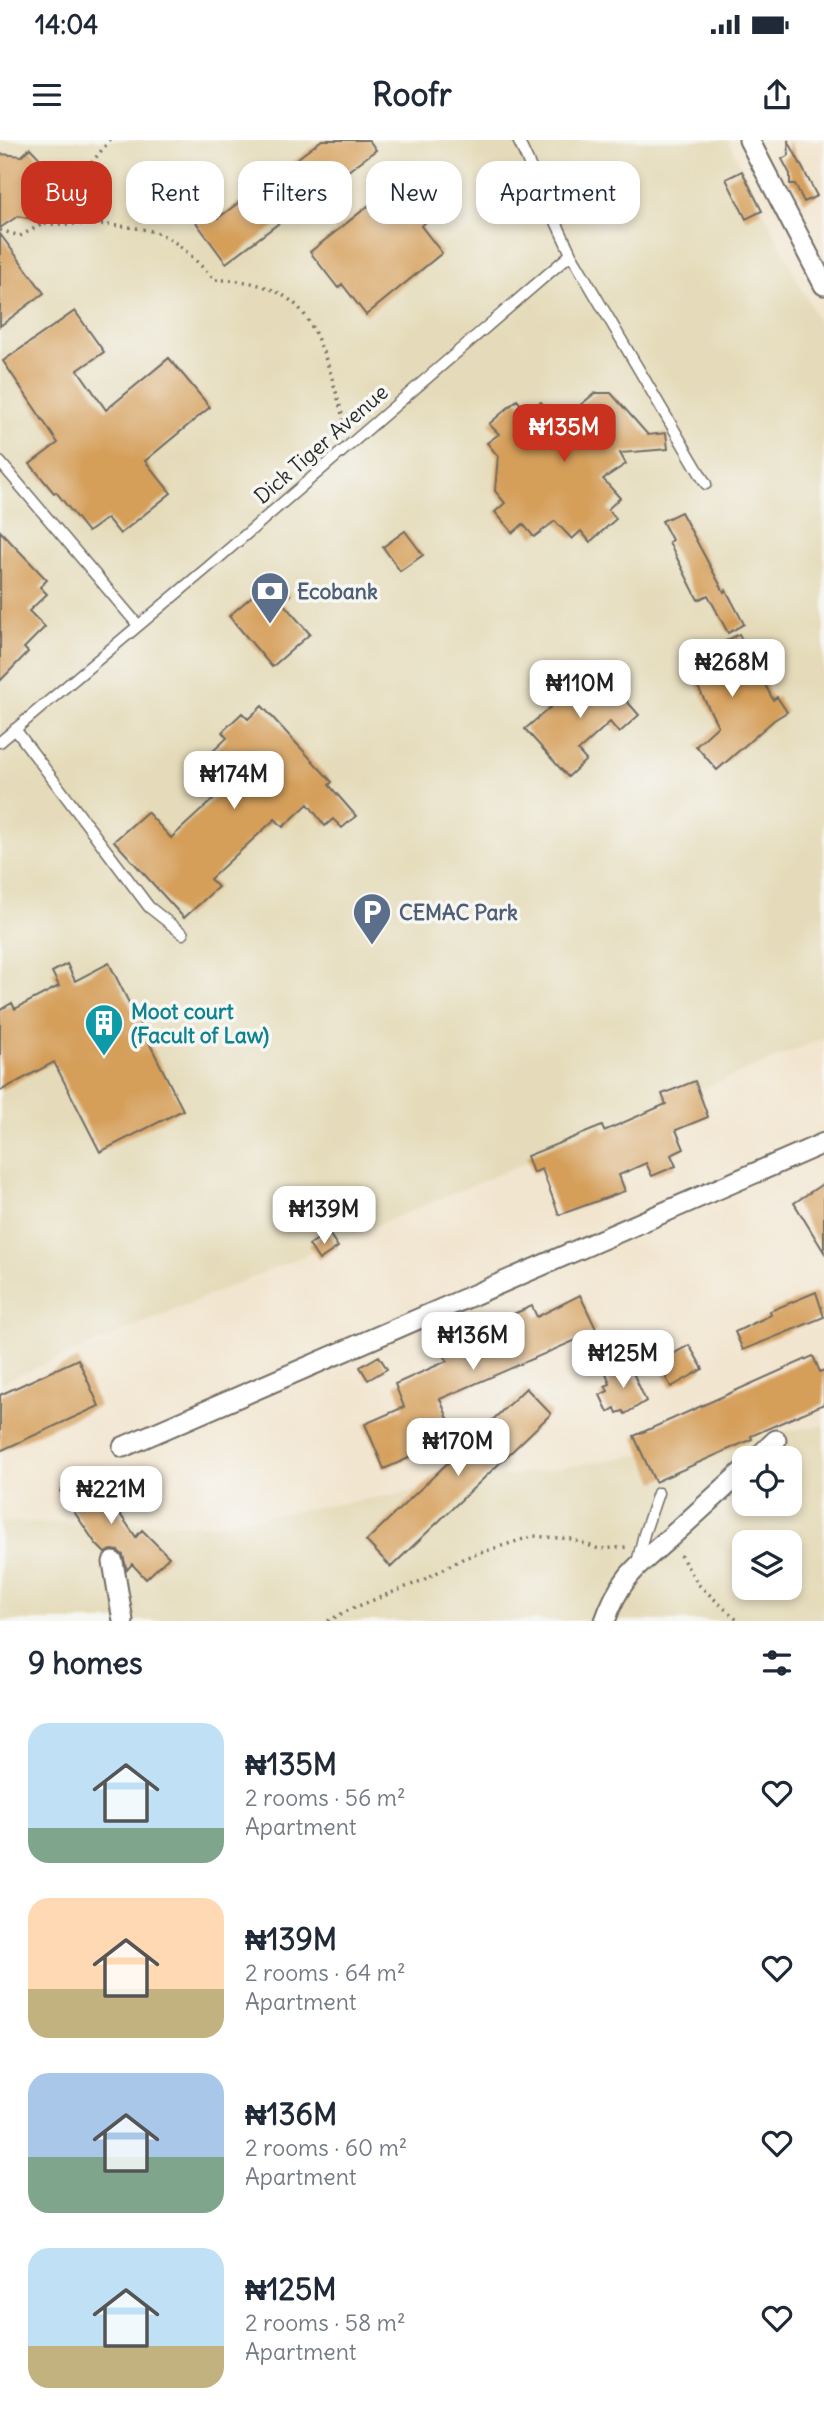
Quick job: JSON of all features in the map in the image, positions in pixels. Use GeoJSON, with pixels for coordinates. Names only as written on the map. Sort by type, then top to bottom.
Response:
{"type":"FeatureCollection","features":[{"type":"Feature","properties":{"kind":"street"},"geometry":{"type":"LineString","coordinates":[[749,140],[824,285]]}},
{"type":"Feature","properties":{"kind":"street"},"geometry":{"type":"LineString","coordinates":[[123,1447],[824,1143]]}},
{"type":"Feature","properties":{"kind":"street"},"geometry":{"type":"LineString","coordinates":[[770,1446],[776,1440]]}},
{"type":"Feature","properties":{"kind":"street"},"geometry":{"type":"LineString","coordinates":[[604,1621],[613,1598],[638,1556],[667,1541],[732,1481]]}},
{"type":"Feature","properties":{"kind":"street"},"geometry":{"type":"LineString","coordinates":[[113,1562],[123,1621]]}},
{"type":"Feature","properties":{"kind":"lane"},"geometry":{"type":"LineString","coordinates":[[518,140],[571,254],[706,484]]}},
{"type":"Feature","properties":{"kind":"lane","name":"Dick Tiger Avenue"},"geometry":{"type":"LineString","coordinates":[[0,742],[571,254]]}},
{"type":"Feature","properties":{"kind":"lane"},"geometry":{"type":"LineString","coordinates":[[0,462],[138,625]]}},
{"type":"Feature","properties":{"kind":"lane"},"geometry":{"type":"LineString","coordinates":[[15,729],[149,907],[183,934]]}},
{"type":"Feature","properties":{"kind":"lane"},"geometry":{"type":"LineString","coordinates":[[638,1556],[658,1493]]}},
{"type":"Feature","properties":{"kind":"path"},"geometry":{"type":"LineString","coordinates":[[93,161],[110,140]]}},
{"type":"Feature","properties":{"kind":"path"},"geometry":{"type":"LineString","coordinates":[[0,230],[20,236],[45,224],[123,227],[160,234],[192,257],[215,279],[238,279],[275,292],[297,306],[314,333],[336,390],[349,445]]}},
{"type":"Feature","properties":{"kind":"path"},"geometry":{"type":"LineString","coordinates":[[328,1621],[421,1581],[464,1558],[533,1536],[571,1539],[599,1549],[638,1556]]}},
{"type":"Feature","properties":{"kind":"path"},"geometry":{"type":"LineString","coordinates":[[667,1541],[680,1553],[699,1585],[738,1621]]}},
{"type":"Feature","properties":{"kind":"shaded area"},"geometry":{"type":"Polygon","coordinates":[[[0,140],[728,140],[824,333],[824,1038],[0,1383],[0,140]]]}},
{"type":"Feature","properties":{"kind":"shaded area"},"geometry":{"type":"Polygon","coordinates":[[[824,1425],[824,1621],[0,1621],[0,1522],[213,1524],[824,1425]]]}},
{"type":"Feature","properties":{"kind":"building"},"geometry":{"type":"Polygon","coordinates":[[[322,140],[369,140],[376,150],[352,168],[352,161],[294,161],[322,140]]]}},
{"type":"Feature","properties":{"kind":"building"},"geometry":{"type":"Polygon","coordinates":[[[788,140],[817,196],[804,202],[795,184],[790,184],[790,174],[782,159],[789,155],[788,140]]]}},
{"type":"Feature","properties":{"kind":"building"},"geometry":{"type":"Polygon","coordinates":[[[30,148],[42,161],[21,161],[21,217],[0,228],[0,154],[22,156],[30,148]]]}},
{"type":"Feature","properties":{"kind":"building"},"geometry":{"type":"Polygon","coordinates":[[[742,171],[762,211],[746,219],[726,179],[742,171]]]}},
{"type":"Feature","properties":{"kind":"building"},"geometry":{"type":"Polygon","coordinates":[[[238,203],[238,224],[278,224],[226,263],[197,224],[224,224],[224,214],[238,203]]]}},
{"type":"Feature","properties":{"kind":"building"},"geometry":{"type":"Polygon","coordinates":[[[366,208],[366,224],[424,224],[421,226],[442,253],[366,315],[342,284],[338,288],[310,252],[345,224],[352,224],[352,219],[366,208]]]}},
{"type":"Feature","properties":{"kind":"building"},"geometry":{"type":"Polygon","coordinates":[[[0,234],[44,293],[0,326],[0,234]]]}},
{"type":"Feature","properties":{"kind":"building"},"geometry":{"type":"Polygon","coordinates":[[[75,311],[104,352],[78,370],[106,410],[169,358],[210,407],[145,461],[171,493],[120,534],[107,518],[88,532],[30,464],[58,443],[3,361],[75,311]]]}},
{"type":"Feature","properties":{"kind":"building"},"geometry":{"type":"Polygon","coordinates":[[[595,393],[611,393],[648,435],[666,433],[668,449],[620,453],[626,464],[603,479],[620,498],[608,509],[616,519],[590,542],[581,531],[572,539],[555,521],[534,537],[523,524],[513,533],[495,512],[505,503],[495,491],[498,456],[487,443],[499,434],[489,424],[517,400],[526,411],[541,402],[551,414],[567,416],[595,393]]]}},
{"type":"Feature","properties":{"kind":"building"},"geometry":{"type":"Polygon","coordinates":[[[681,512],[744,624],[728,633],[708,595],[698,600],[669,542],[672,540],[662,521],[681,512]]]}},
{"type":"Feature","properties":{"kind":"building"},"geometry":{"type":"Polygon","coordinates":[[[0,531],[47,580],[40,587],[47,594],[29,611],[45,627],[24,648],[28,652],[0,681],[0,531]]]}},
{"type":"Feature","properties":{"kind":"building"},"geometry":{"type":"Polygon","coordinates":[[[405,531],[423,555],[400,571],[383,547],[405,531]]]}},
{"type":"Feature","properties":{"kind":"building","name":"Ecobank"},"geometry":{"type":"Polygon","coordinates":[[[275,576],[290,595],[282,602],[310,634],[272,667],[229,616],[275,576]]]}},
{"type":"Feature","properties":{"kind":"building"},"geometry":{"type":"Polygon","coordinates":[[[739,634],[773,700],[777,697],[787,712],[774,720],[717,770],[696,746],[718,726],[685,662],[739,634]]]}},
{"type":"Feature","properties":{"kind":"building"},"geometry":{"type":"Polygon","coordinates":[[[597,667],[639,715],[619,733],[610,722],[578,751],[586,760],[568,777],[525,729],[597,667]]]}},
{"type":"Feature","properties":{"kind":"building"},"geometry":{"type":"Polygon","coordinates":[[[262,706],[332,782],[329,785],[356,816],[342,828],[333,819],[325,826],[308,804],[283,827],[275,819],[210,879],[218,887],[184,918],[114,841],[147,812],[171,838],[234,780],[210,754],[227,738],[222,732],[242,713],[248,719],[262,706]]]}},
{"type":"Feature","properties":{"kind":"building","name":"Moot court (Facult of Law)"},"geometry":{"type":"Polygon","coordinates":[[[109,963],[183,1110],[100,1152],[54,1062],[0,1091],[0,1010],[12,1003],[15,1009],[59,986],[52,972],[67,964],[75,981],[109,963]]]}},
{"type":"Feature","properties":{"kind":"building"},"geometry":{"type":"Polygon","coordinates":[[[695,1081],[708,1117],[676,1130],[684,1149],[671,1155],[676,1166],[652,1176],[646,1163],[619,1175],[625,1191],[559,1215],[542,1169],[533,1173],[527,1156],[602,1126],[604,1131],[666,1104],[662,1094],[695,1081]]]}},
{"type":"Feature","properties":{"kind":"building"},"geometry":{"type":"Polygon","coordinates":[[[824,1183],[824,1252],[794,1203],[824,1183]]]}},
{"type":"Feature","properties":{"kind":"building"},"geometry":{"type":"Polygon","coordinates":[[[328,1232],[338,1247],[319,1260],[309,1245],[328,1232]]]}},
{"type":"Feature","properties":{"kind":"building"},"geometry":{"type":"Polygon","coordinates":[[[816,1292],[824,1317],[743,1350],[735,1332],[771,1315],[770,1311],[816,1292]]]}},
{"type":"Feature","properties":{"kind":"building"},"geometry":{"type":"Polygon","coordinates":[[[580,1295],[597,1331],[440,1399],[451,1426],[413,1443],[418,1454],[384,1469],[365,1424],[404,1407],[395,1384],[447,1361],[440,1345],[532,1306],[537,1317],[580,1295]]]}},
{"type":"Feature","properties":{"kind":"building"},"geometry":{"type":"Polygon","coordinates":[[[689,1345],[703,1369],[671,1387],[660,1367],[672,1360],[669,1356],[689,1345]]]}},
{"type":"Feature","properties":{"kind":"building"},"geometry":{"type":"Polygon","coordinates":[[[379,1356],[387,1369],[368,1380],[360,1367],[379,1356]]]}},
{"type":"Feature","properties":{"kind":"building"},"geometry":{"type":"Polygon","coordinates":[[[813,1356],[820,1372],[824,1370],[824,1404],[655,1482],[634,1436],[813,1356]]]}},
{"type":"Feature","properties":{"kind":"building"},"geometry":{"type":"Polygon","coordinates":[[[78,1359],[99,1406],[0,1451],[0,1395],[78,1359]]]}},
{"type":"Feature","properties":{"kind":"building"},"geometry":{"type":"Polygon","coordinates":[[[628,1362],[646,1401],[625,1414],[623,1411],[617,1413],[615,1408],[608,1412],[600,1395],[608,1391],[605,1386],[610,1384],[606,1373],[628,1362]]]}},
{"type":"Feature","properties":{"kind":"building"},"geometry":{"type":"Polygon","coordinates":[[[526,1388],[551,1414],[391,1567],[366,1541],[526,1388]]]}},
{"type":"Feature","properties":{"kind":"building"},"geometry":{"type":"Polygon","coordinates":[[[89,1470],[136,1537],[142,1530],[169,1557],[146,1579],[132,1564],[127,1570],[123,1555],[118,1551],[105,1553],[96,1544],[60,1491],[89,1470]]]}},
{"type":"Feature","properties":{"kind":"place","name":"Ecobank"},"geometry":{"type":"Point","coordinates":[270,625]}},
{"type":"Feature","properties":{"kind":"place","name":"CEMAC Park"},"geometry":{"type":"Point","coordinates":[372,946]}},
{"type":"Feature","properties":{"kind":"place","name":"Moot court (Facult of Law)"},"geometry":{"type":"Point","coordinates":[104,1057]}}]}
